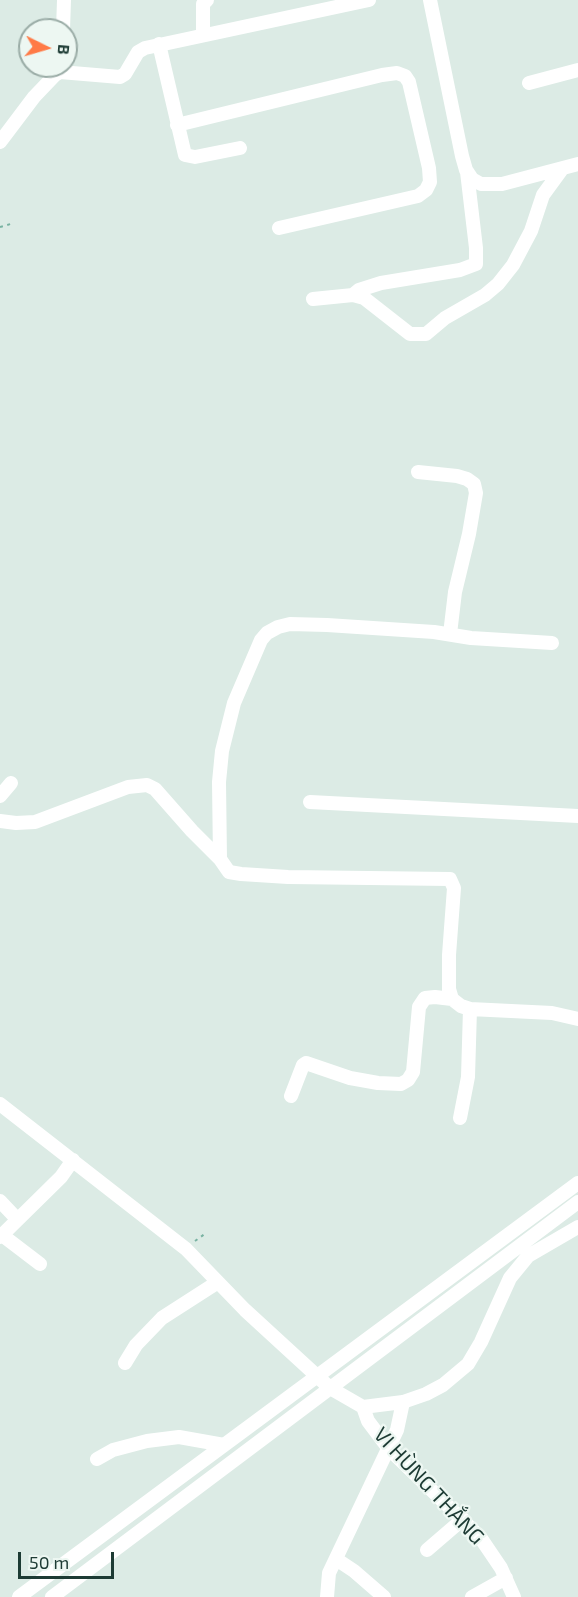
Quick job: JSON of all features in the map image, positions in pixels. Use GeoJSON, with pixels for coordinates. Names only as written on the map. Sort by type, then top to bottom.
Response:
{"type":"FeatureCollection","features":[{"type":"Feature","properties":{"kind":"street"},"geometry":{"type":"LineString","coordinates":[[63,18],[64,0]]}},
{"type":"Feature","properties":{"kind":"street"},"geometry":{"type":"LineString","coordinates":[[202,34],[203,4],[207,0]]}},
{"type":"Feature","properties":{"kind":"street"},"geometry":{"type":"LineString","coordinates":[[78,71],[120,77],[125,74],[138,52],[159,44],[369,0]]}},
{"type":"Feature","properties":{"kind":"street"},"geometry":{"type":"LineString","coordinates":[[353,295],[359,290],[381,283],[460,270],[476,264],[466,170],[430,0]]}},
{"type":"Feature","properties":{"kind":"street"},"geometry":{"type":"LineString","coordinates":[[159,44],[185,155],[240,148]]}},
{"type":"Feature","properties":{"kind":"street"},"geometry":{"type":"LineString","coordinates":[[529,83],[578,70]]}},
{"type":"Feature","properties":{"kind":"street"},"geometry":{"type":"LineString","coordinates":[[177,125],[382,75],[397,73],[405,76],[409,82],[429,168],[430,182],[426,190],[418,196],[279,228]]}},
{"type":"Feature","properties":{"kind":"street"},"geometry":{"type":"LineString","coordinates":[[0,142],[34,97],[52,78]]}},
{"type":"Feature","properties":{"kind":"street"},"geometry":{"type":"LineString","coordinates":[[466,170],[472,179],[482,184],[502,184],[578,164]]}},
{"type":"Feature","properties":{"kind":"street"},"geometry":{"type":"LineString","coordinates":[[313,299],[353,295],[371,301],[410,334],[426,334],[445,318],[485,295],[513,266],[531,231],[543,195],[562,169]]}},
{"type":"Feature","properties":{"kind":"street"},"geometry":{"type":"LineString","coordinates":[[418,472],[467,479],[474,484],[476,493],[455,592],[450,634]]}},
{"type":"Feature","properties":{"kind":"street"},"geometry":{"type":"LineString","coordinates":[[220,859],[219,782],[222,752],[234,703],[261,640],[267,633],[290,624],[552,643]]}},
{"type":"Feature","properties":{"kind":"street"},"geometry":{"type":"LineString","coordinates":[[0,796],[11,783]]}},
{"type":"Feature","properties":{"kind":"street"},"geometry":{"type":"LineString","coordinates":[[0,820],[16,824],[35,822],[128,787],[147,785],[155,789],[220,859],[229,872],[288,877],[450,879],[454,888],[449,954],[449,989],[452,999]]}},
{"type":"Feature","properties":{"kind":"street"},"geometry":{"type":"LineString","coordinates":[[310,802],[578,816]]}},
{"type":"Feature","properties":{"kind":"street"},"geometry":{"type":"LineString","coordinates":[[291,1096],[303,1065],[306,1063],[350,1078],[378,1083],[401,1084],[408,1080],[413,1072],[419,1007],[425,999],[435,997],[452,999],[470,1009],[552,1013],[578,1019]]}},
{"type":"Feature","properties":{"kind":"street"},"geometry":{"type":"LineString","coordinates":[[460,1118],[468,1077],[470,1009]]}},
{"type":"Feature","properties":{"kind":"street"},"geometry":{"type":"LineString","coordinates":[[0,1104],[186,1249],[245,1310],[330,1388],[363,1407],[403,1402],[443,1385],[468,1364],[510,1278],[528,1256],[578,1227]]}},
{"type":"Feature","properties":{"kind":"street"},"geometry":{"type":"LineString","coordinates":[[0,1122],[13,1114]]}},
{"type":"Feature","properties":{"kind":"street"},"geometry":{"type":"LineString","coordinates":[[40,1264],[1,1236],[61,1177],[74,1160]]}},
{"type":"Feature","properties":{"kind":"street"},"geometry":{"type":"LineString","coordinates":[[20,1597],[578,1183]]}},
{"type":"Feature","properties":{"kind":"street"},"geometry":{"type":"LineString","coordinates":[[0,1201],[17,1219]]}},
{"type":"Feature","properties":{"kind":"street"},"geometry":{"type":"LineString","coordinates":[[52,1597],[578,1202]]}},
{"type":"Feature","properties":{"kind":"street"},"geometry":{"type":"LineString","coordinates":[[125,1364],[141,1338],[162,1318],[219,1282]]}},
{"type":"Feature","properties":{"kind":"street"},"geometry":{"type":"LineString","coordinates":[[323,1595],[329,1573],[398,1430],[403,1402]]}},
{"type":"Feature","properties":{"kind":"street","name":"VI HÙNG THẮNG"},"geometry":{"type":"LineString","coordinates":[[363,1407],[368,1421],[389,1449],[480,1537],[506,1578],[514,1597]]}},
{"type":"Feature","properties":{"kind":"street"},"geometry":{"type":"LineString","coordinates":[[97,1459],[113,1450],[147,1440],[179,1437],[224,1445]]}},
{"type":"Feature","properties":{"kind":"street"},"geometry":{"type":"LineString","coordinates":[[427,1550],[463,1519]]}},
{"type":"Feature","properties":{"kind":"street"},"geometry":{"type":"LineString","coordinates":[[336,1559],[384,1597]]}},
{"type":"Feature","properties":{"kind":"street"},"geometry":{"type":"LineString","coordinates":[[472,1597],[506,1578]]}},
{"type":"Feature","properties":{"kind":"path"},"geometry":{"type":"LineString","coordinates":[[0,227],[14,223]]}}]}
